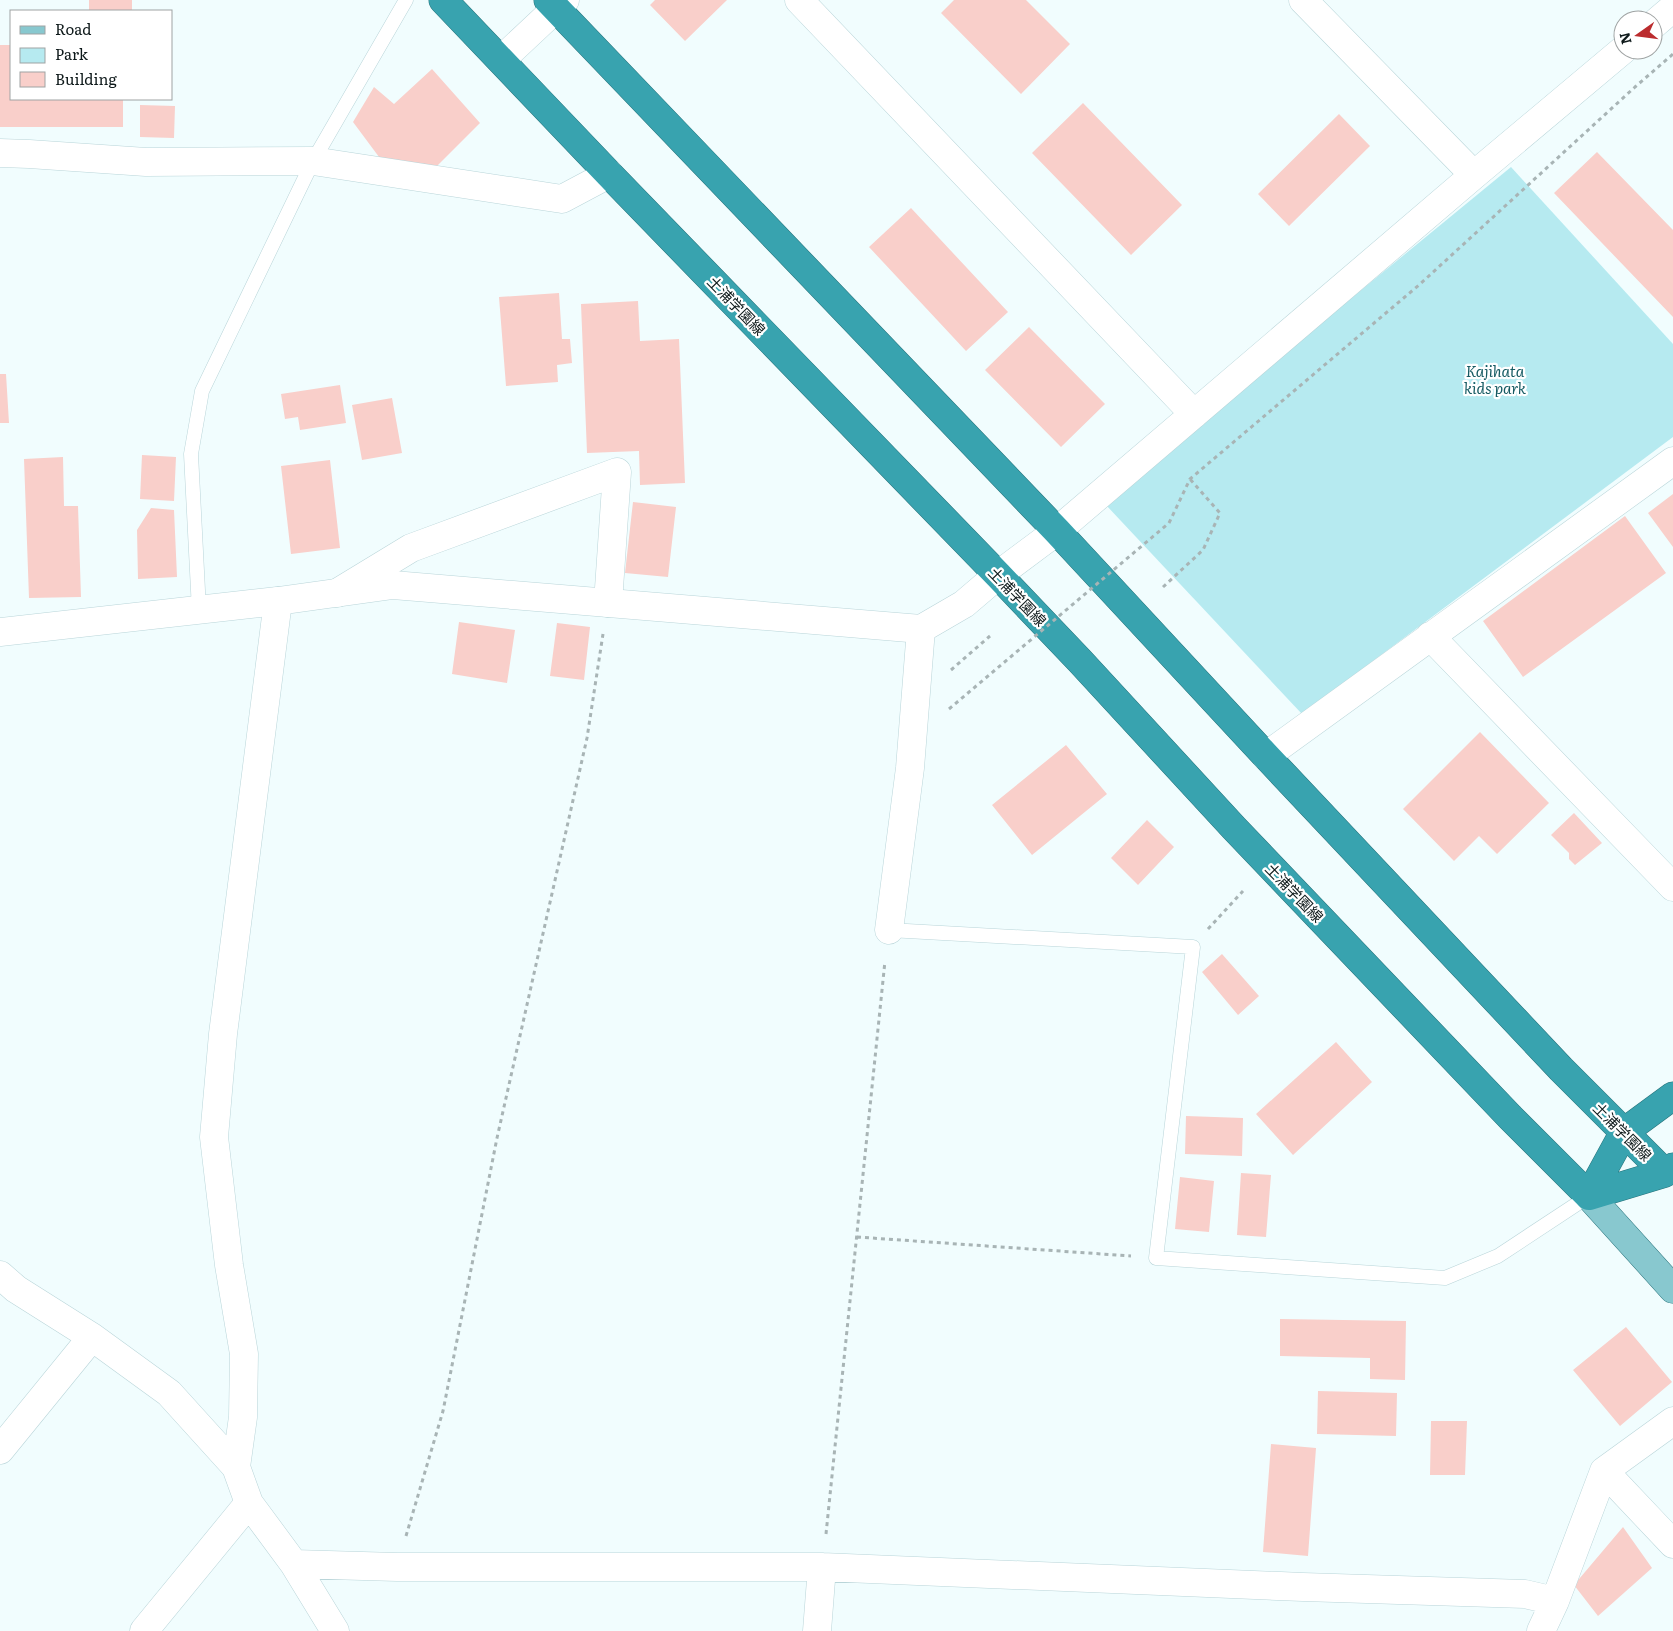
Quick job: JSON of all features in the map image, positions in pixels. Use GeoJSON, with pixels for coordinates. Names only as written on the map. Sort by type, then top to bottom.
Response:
{"type":"FeatureCollection","features":[{"type":"Feature","properties":{"kind":"highway","name":"土浦学園線"},"geometry":{"type":"LineString","coordinates":[[444,0],[609,174],[1080,661],[1254,850],[1510,1117],[1589,1196]]}},
{"type":"Feature","properties":{"kind":"highway","name":"土浦学園線"},"geometry":{"type":"LineString","coordinates":[[556,3],[1058,531],[1266,756],[1556,1062],[1624,1132],[1670,1174]]}},
{"type":"Feature","properties":{"kind":"highway"},"geometry":{"type":"LineString","coordinates":[[1589,1196],[1624,1132],[1673,1096]]}},
{"type":"Feature","properties":{"kind":"highway"},"geometry":{"type":"LineString","coordinates":[[1589,1196],[1670,1174]]}},
{"type":"Feature","properties":{"kind":"main road"},"geometry":{"type":"LineString","coordinates":[[1589,1196],[1673,1289]]}},
{"type":"Feature","properties":{"kind":"street"},"geometry":{"type":"LineString","coordinates":[[799,0],[1194,414]]}},
{"type":"Feature","properties":{"kind":"street"},"geometry":{"type":"LineString","coordinates":[[1303,0],[1474,175]]}},
{"type":"Feature","properties":{"kind":"street"},"geometry":{"type":"LineString","coordinates":[[501,60],[556,3]]}},
{"type":"Feature","properties":{"kind":"street"},"geometry":{"type":"LineString","coordinates":[[1663,16],[1673,8]]}},
{"type":"Feature","properties":{"kind":"street"},"geometry":{"type":"LineString","coordinates":[[0,632],[278,601],[394,585],[921,629],[964,604],[998,575],[1058,531],[1613,58]]}},
{"type":"Feature","properties":{"kind":"street"},"geometry":{"type":"LineString","coordinates":[[0,153],[146,162],[313,161],[562,199],[609,174]]}},
{"type":"Feature","properties":{"kind":"street"},"geometry":{"type":"LineString","coordinates":[[1266,756],[1673,461]]}},
{"type":"Feature","properties":{"kind":"street"},"geometry":{"type":"LineString","coordinates":[[337,593],[412,548],[617,472],[608,603]]}},
{"type":"Feature","properties":{"kind":"street"},"geometry":{"type":"LineString","coordinates":[[236,1467],[243,1417],[244,1354],[229,1265],[214,1137],[223,1034],[278,601]]}},
{"type":"Feature","properties":{"kind":"street"},"geometry":{"type":"LineString","coordinates":[[889,930],[910,768],[921,629]]}},
{"type":"Feature","properties":{"kind":"street"},"geometry":{"type":"LineString","coordinates":[[1430,636],[1669,876]]}},
{"type":"Feature","properties":{"kind":"street"},"geometry":{"type":"LineString","coordinates":[[0,1275],[16,1289],[92,1337],[169,1393],[236,1467],[250,1503],[294,1564],[326,1627]]}},
{"type":"Feature","properties":{"kind":"street"},"geometry":{"type":"LineString","coordinates":[[0,1450],[92,1337]]}},
{"type":"Feature","properties":{"kind":"street"},"geometry":{"type":"LineString","coordinates":[[1541,1631],[1555,1600],[1604,1471],[1673,1421]]}},
{"type":"Feature","properties":{"kind":"street"},"geometry":{"type":"LineString","coordinates":[[1604,1471],[1673,1544]]}},
{"type":"Feature","properties":{"kind":"street"},"geometry":{"type":"LineString","coordinates":[[144,1631],[250,1503]]}},
{"type":"Feature","properties":{"kind":"street"},"geometry":{"type":"LineString","coordinates":[[294,1564],[397,1567],[822,1567],[1303,1587],[1525,1594],[1555,1600]]}},
{"type":"Feature","properties":{"kind":"street"},"geometry":{"type":"LineString","coordinates":[[817,1631],[822,1567]]}},
{"type":"Feature","properties":{"kind":"lane"},"geometry":{"type":"LineString","coordinates":[[199,610],[191,454],[202,391],[313,161],[406,0]]}},
{"type":"Feature","properties":{"kind":"lane"},"geometry":{"type":"LineString","coordinates":[[889,930],[1193,946],[1156,1258],[1445,1278],[1498,1256],[1589,1196]]}},
{"type":"Feature","properties":{"kind":"path"},"geometry":{"type":"LineString","coordinates":[[949,700],[949,709],[1169,523],[1190,479],[1419,285],[1673,54]]}},
{"type":"Feature","properties":{"kind":"path"},"geometry":{"type":"LineString","coordinates":[[1162,587],[1203,550],[1220,513],[1190,479]]}},
{"type":"Feature","properties":{"kind":"path"},"geometry":{"type":"LineString","coordinates":[[397,1567],[443,1411],[497,1138],[587,738],[608,603]]}},
{"type":"Feature","properties":{"kind":"path"},"geometry":{"type":"LineString","coordinates":[[948,673],[990,636]]}},
{"type":"Feature","properties":{"kind":"path"},"geometry":{"type":"LineString","coordinates":[[1193,946],[1243,891]]}},
{"type":"Feature","properties":{"kind":"path"},"geometry":{"type":"LineString","coordinates":[[822,1567],[889,930]]}},
{"type":"Feature","properties":{"kind":"path"},"geometry":{"type":"LineString","coordinates":[[857,1237],[1156,1258]]}},
{"type":"Feature","properties":{"kind":"green space","name":"Kajihata kids park"},"geometry":{"type":"Polygon","coordinates":[[[1511,167],[1673,344],[1673,437],[1302,714],[1106,505],[1270,365],[1511,167]]]}},
{"type":"Feature","properties":{"kind":"building"},"geometry":{"type":"Polygon","coordinates":[[[89,0],[132,0],[132,10],[89,10],[89,0]]]}},
{"type":"Feature","properties":{"kind":"building"},"geometry":{"type":"Polygon","coordinates":[[[655,0],[727,0],[685,41],[650,5],[655,0]]]}},
{"type":"Feature","properties":{"kind":"building"},"geometry":{"type":"Polygon","coordinates":[[[954,0],[1026,0],[1070,44],[1021,94],[941,13],[954,0]]]}},
{"type":"Feature","properties":{"kind":"building"},"geometry":{"type":"Polygon","coordinates":[[[0,45],[10,45],[10,100],[123,100],[123,127],[0,127],[0,45]]]}},
{"type":"Feature","properties":{"kind":"building"},"geometry":{"type":"Polygon","coordinates":[[[432,69],[480,123],[433,170],[382,161],[353,122],[374,87],[394,104],[432,69]]]}},
{"type":"Feature","properties":{"kind":"building"},"geometry":{"type":"Polygon","coordinates":[[[1083,103],[1182,205],[1131,255],[1032,153],[1083,103]]]}},
{"type":"Feature","properties":{"kind":"building"},"geometry":{"type":"Polygon","coordinates":[[[140,105],[175,106],[174,138],[140,137],[140,105]]]}},
{"type":"Feature","properties":{"kind":"building"},"geometry":{"type":"Polygon","coordinates":[[[1339,114],[1370,146],[1289,226],[1258,194],[1339,114]]]}},
{"type":"Feature","properties":{"kind":"building"},"geometry":{"type":"Polygon","coordinates":[[[1597,152],[1673,230],[1673,317],[1554,193],[1597,152]]]}},
{"type":"Feature","properties":{"kind":"building"},"geometry":{"type":"Polygon","coordinates":[[[911,208],[1008,312],[966,351],[869,247],[911,208]]]}},
{"type":"Feature","properties":{"kind":"building"},"geometry":{"type":"Polygon","coordinates":[[[559,293],[562,339],[570,339],[572,363],[557,365],[558,382],[506,386],[499,297],[559,293]]]}},
{"type":"Feature","properties":{"kind":"building"},"geometry":{"type":"Polygon","coordinates":[[[638,301],[640,341],[679,339],[685,483],[640,485],[639,451],[587,453],[581,304],[638,301]]]}},
{"type":"Feature","properties":{"kind":"building"},"geometry":{"type":"Polygon","coordinates":[[[1029,327],[1105,404],[1061,447],[985,370],[1029,327]]]}},
{"type":"Feature","properties":{"kind":"building"},"geometry":{"type":"Polygon","coordinates":[[[0,374],[6,374],[9,423],[0,423],[0,374]]]}},
{"type":"Feature","properties":{"kind":"building"},"geometry":{"type":"Polygon","coordinates":[[[340,385],[346,423],[300,430],[298,417],[285,419],[281,394],[340,385]]]}},
{"type":"Feature","properties":{"kind":"building"},"geometry":{"type":"Polygon","coordinates":[[[392,398],[402,453],[362,460],[352,405],[392,398]]]}},
{"type":"Feature","properties":{"kind":"building"},"geometry":{"type":"Polygon","coordinates":[[[142,455],[176,457],[174,501],[140,499],[142,455]]]}},
{"type":"Feature","properties":{"kind":"building"},"geometry":{"type":"Polygon","coordinates":[[[63,457],[64,506],[78,506],[81,597],[29,598],[24,459],[63,457]]]}},
{"type":"Feature","properties":{"kind":"building"},"geometry":{"type":"Polygon","coordinates":[[[330,460],[340,548],[291,554],[281,466],[330,460]]]}},
{"type":"Feature","properties":{"kind":"building"},"geometry":{"type":"Polygon","coordinates":[[[1673,494],[1673,547],[1648,513],[1673,494]]]}},
{"type":"Feature","properties":{"kind":"building"},"geometry":{"type":"Polygon","coordinates":[[[633,502],[676,507],[668,577],[625,573],[633,502]]]}},
{"type":"Feature","properties":{"kind":"building"},"geometry":{"type":"Polygon","coordinates":[[[151,508],[174,510],[177,577],[138,579],[137,530],[151,508]]]}},
{"type":"Feature","properties":{"kind":"building"},"geometry":{"type":"Polygon","coordinates":[[[1625,516],[1666,573],[1523,677],[1483,621],[1625,516]]]}},
{"type":"Feature","properties":{"kind":"building"},"geometry":{"type":"Polygon","coordinates":[[[459,622],[515,630],[507,683],[452,674],[459,622]]]}},
{"type":"Feature","properties":{"kind":"building"},"geometry":{"type":"Polygon","coordinates":[[[557,623],[590,627],[584,680],[550,676],[557,623]]]}},
{"type":"Feature","properties":{"kind":"building"},"geometry":{"type":"Polygon","coordinates":[[[1480,732],[1549,803],[1497,854],[1479,836],[1454,861],[1403,809],[1480,732]]]}},
{"type":"Feature","properties":{"kind":"building"},"geometry":{"type":"Polygon","coordinates":[[[1066,745],[1107,794],[1032,855],[992,805],[1066,745]]]}},
{"type":"Feature","properties":{"kind":"building"},"geometry":{"type":"Polygon","coordinates":[[[1574,813],[1602,843],[1575,865],[1569,859],[1569,853],[1551,835],[1574,813]]]}},
{"type":"Feature","properties":{"kind":"building"},"geometry":{"type":"Polygon","coordinates":[[[1147,820],[1174,847],[1138,885],[1111,858],[1147,820]]]}},
{"type":"Feature","properties":{"kind":"building"},"geometry":{"type":"Polygon","coordinates":[[[1222,954],[1259,996],[1238,1015],[1202,972],[1222,954]]]}},
{"type":"Feature","properties":{"kind":"building"},"geometry":{"type":"Polygon","coordinates":[[[1336,1042],[1372,1082],[1293,1155],[1256,1114],[1336,1042]]]}},
{"type":"Feature","properties":{"kind":"building"},"geometry":{"type":"Polygon","coordinates":[[[1186,1116],[1243,1118],[1242,1156],[1185,1154],[1186,1116]]]}},
{"type":"Feature","properties":{"kind":"building"},"geometry":{"type":"Polygon","coordinates":[[[1241,1173],[1271,1175],[1266,1237],[1237,1235],[1241,1173]]]}},
{"type":"Feature","properties":{"kind":"building"},"geometry":{"type":"Polygon","coordinates":[[[1180,1177],[1214,1181],[1209,1232],[1175,1229],[1180,1177]]]}},
{"type":"Feature","properties":{"kind":"building"},"geometry":{"type":"Polygon","coordinates":[[[1280,1319],[1406,1321],[1405,1380],[1370,1379],[1370,1358],[1280,1356],[1280,1319]]]}},
{"type":"Feature","properties":{"kind":"building"},"geometry":{"type":"Polygon","coordinates":[[[1626,1327],[1672,1382],[1620,1426],[1573,1370],[1626,1327]]]}},
{"type":"Feature","properties":{"kind":"building"},"geometry":{"type":"Polygon","coordinates":[[[1318,1391],[1397,1393],[1396,1436],[1317,1434],[1318,1391]]]}},
{"type":"Feature","properties":{"kind":"building"},"geometry":{"type":"Polygon","coordinates":[[[1431,1421],[1467,1421],[1465,1475],[1430,1475],[1431,1421]]]}},
{"type":"Feature","properties":{"kind":"building"},"geometry":{"type":"Polygon","coordinates":[[[1271,1444],[1316,1448],[1308,1556],[1263,1552],[1271,1444]]]}},
{"type":"Feature","properties":{"kind":"building"},"geometry":{"type":"Polygon","coordinates":[[[1623,1527],[1652,1568],[1598,1616],[1574,1585],[1623,1527]]]}}]}
